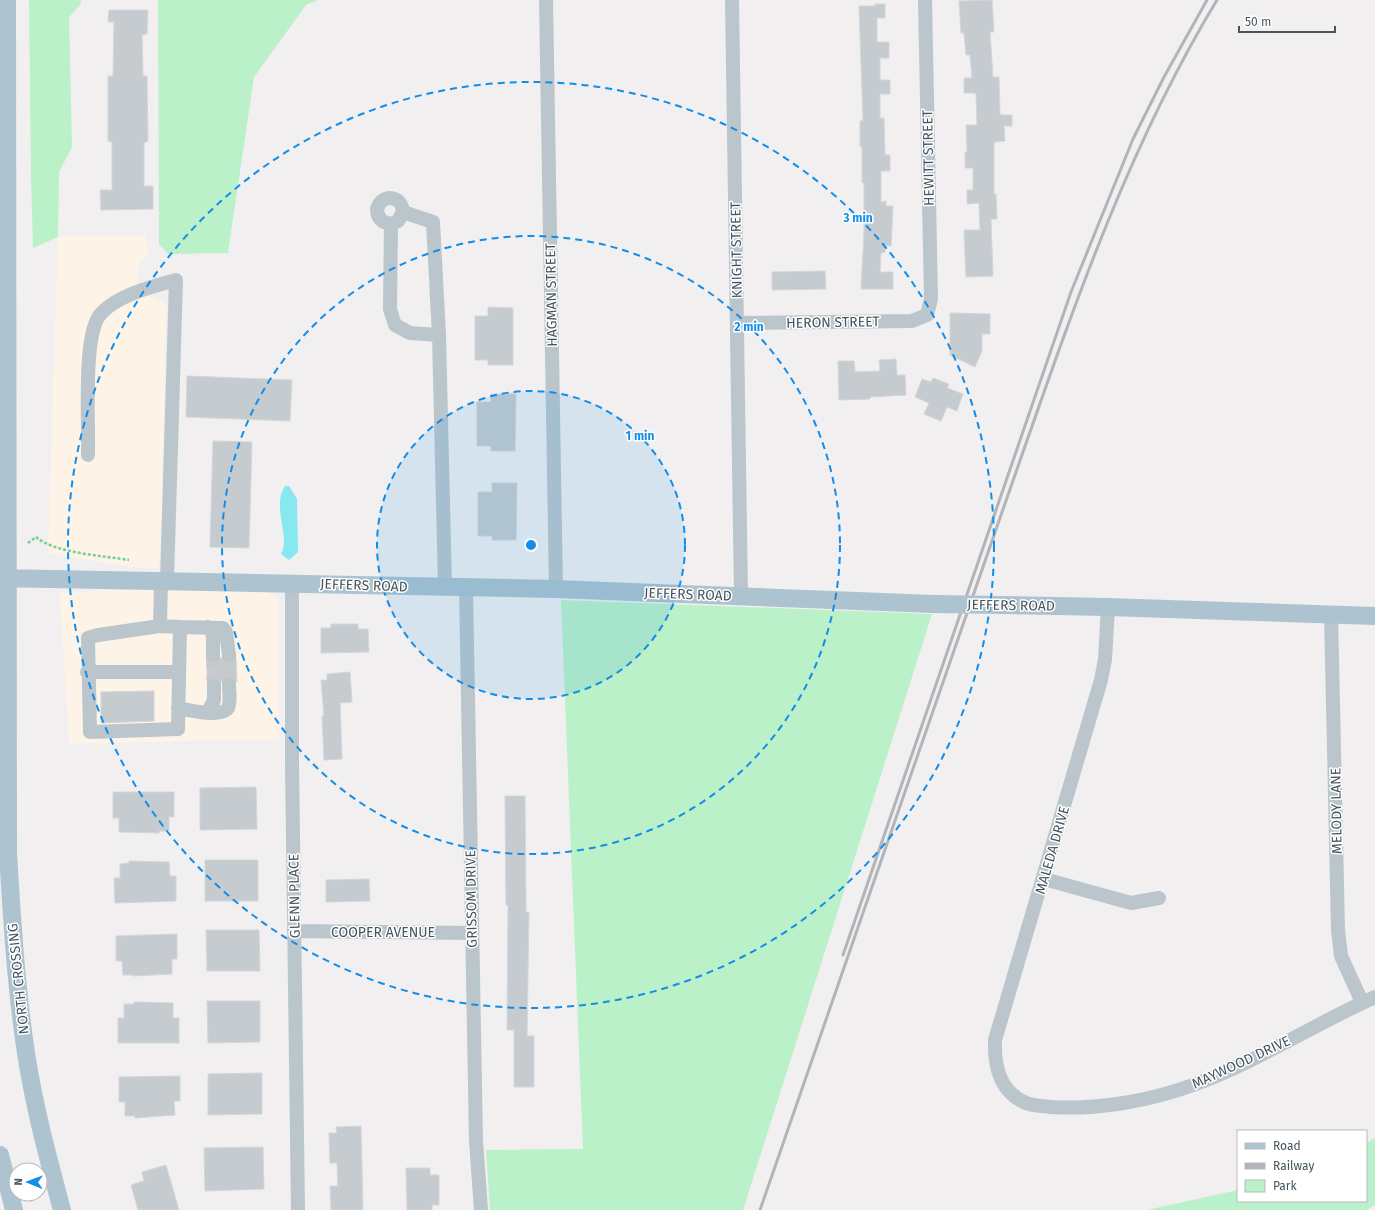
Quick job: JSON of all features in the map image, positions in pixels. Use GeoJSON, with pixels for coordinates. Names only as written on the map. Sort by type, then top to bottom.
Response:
{"type":"FeatureCollection","features":[{"type":"Feature","properties":{"kind":"main road","name":"NORTH CROSSING"},"geometry":{"type":"LineString","coordinates":[[7,0],[2,575],[8,853],[15,967],[26,1054],[43,1142],[62,1210]]}},
{"type":"Feature","properties":{"kind":"main road","name":"JEFFERS ROAD"},"geometry":{"type":"LineString","coordinates":[[2,575],[556,590],[933,604],[1108,607],[1375,616]]}},
{"type":"Feature","properties":{"kind":"main road"},"geometry":{"type":"LineString","coordinates":[[0,772],[8,853]]}},
{"type":"Feature","properties":{"kind":"main road"},"geometry":{"type":"LineString","coordinates":[[0,1155],[14,1210]]}},
{"type":"Feature","properties":{"kind":"street","name":"HAGMAN STREET"},"geometry":{"type":"LineString","coordinates":[[546,0],[556,590]]}},
{"type":"Feature","properties":{"kind":"street","name":"KNIGHT STREET"},"geometry":{"type":"LineString","coordinates":[[732,0],[741,596]]}},
{"type":"Feature","properties":{"kind":"street","name":"HEWITT STREET"},"geometry":{"type":"LineString","coordinates":[[925,0],[931,299],[927,315]]}},
{"type":"Feature","properties":{"kind":"street"},"geometry":{"type":"LineString","coordinates":[[389,198],[397,200],[402,206],[403,212],[398,222],[391,224],[382,222],[379,218],[377,209],[381,201],[389,198]]}},
{"type":"Feature","properties":{"kind":"street"},"geometry":{"type":"LineString","coordinates":[[403,212],[433,222],[439,335],[446,587]]}},
{"type":"Feature","properties":{"kind":"street"},"geometry":{"type":"LineString","coordinates":[[391,224],[390,309],[395,325],[410,332],[439,335]]}},
{"type":"Feature","properties":{"kind":"street"},"geometry":{"type":"LineString","coordinates":[[88,455],[90,347],[93,329],[100,316],[108,306],[143,288],[176,280],[164,580],[160,626]]}},
{"type":"Feature","properties":{"kind":"street","name":"HERON STREET"},"geometry":{"type":"LineString","coordinates":[[738,323],[912,321],[927,315]]}},
{"type":"Feature","properties":{"kind":"street","name":"GLENN PLACE"},"geometry":{"type":"LineString","coordinates":[[292,583],[294,931],[298,1210]]}},
{"type":"Feature","properties":{"kind":"street","name":"GRISSOM DRIVE"},"geometry":{"type":"LineString","coordinates":[[466,588],[476,1141],[481,1210]]}},
{"type":"Feature","properties":{"kind":"street","name":"MALEDA DRIVE"},"geometry":{"type":"LineString","coordinates":[[1008,1090],[996,1068],[996,1040],[1101,680],[1105,659],[1108,607]]}},
{"type":"Feature","properties":{"kind":"street","name":"MELODY LANE"},"geometry":{"type":"LineString","coordinates":[[1331,614],[1338,930],[1341,956],[1362,1002]]}},
{"type":"Feature","properties":{"kind":"street"},"geometry":{"type":"LineString","coordinates":[[180,627],[178,729],[90,732],[87,672],[88,638],[109,633],[160,626],[223,628],[226,632],[229,655]]}},
{"type":"Feature","properties":{"kind":"street"},"geometry":{"type":"LineString","coordinates":[[208,627],[213,636],[213,655]]}},
{"type":"Feature","properties":{"kind":"street"},"geometry":{"type":"LineString","coordinates":[[87,672],[178,672]]}},
{"type":"Feature","properties":{"kind":"street"},"geometry":{"type":"LineString","coordinates":[[178,708],[208,712],[223,712],[228,708],[229,685]]}},
{"type":"Feature","properties":{"kind":"street"},"geometry":{"type":"LineString","coordinates":[[208,712],[214,700],[214,686]]}},
{"type":"Feature","properties":{"kind":"street"},"geometry":{"type":"LineString","coordinates":[[1044,879],[1130,903],[1159,898]]}},
{"type":"Feature","properties":{"kind":"street","name":"COOPER AVENUE"},"geometry":{"type":"LineString","coordinates":[[294,931],[472,933]]}},
{"type":"Feature","properties":{"kind":"street","name":"MAYWOOD DRIVE"},"geometry":{"type":"LineString","coordinates":[[1008,1090],[1016,1098],[1027,1104],[1063,1108],[1103,1106],[1163,1094],[1195,1085],[1225,1072],[1375,996]]}},
{"type":"Feature","properties":{"kind":"path"},"geometry":{"type":"LineString","coordinates":[[28,544],[36,537],[42,542],[58,549],[129,560]]}},
{"type":"Feature","properties":{"kind":"shaded area"},"geometry":{"type":"Polygon","coordinates":[[[145,235],[148,254],[141,261],[138,268],[137,282],[140,289],[146,295],[163,302],[166,305],[160,557],[156,568],[131,567],[48,553],[58,237],[145,235]]]}},
{"type":"Feature","properties":{"kind":"shaded area"},"geometry":{"type":"Polygon","coordinates":[[[128,589],[266,592],[275,595],[278,603],[279,739],[69,744],[60,593],[128,589]]]}},
{"type":"Feature","properties":{"kind":"green space"},"geometry":{"type":"Polygon","coordinates":[[[29,0],[81,0],[80,5],[69,17],[72,147],[59,172],[58,237],[33,248],[31,177],[29,0]]]}},
{"type":"Feature","properties":{"kind":"green space"},"geometry":{"type":"Polygon","coordinates":[[[158,0],[318,0],[306,5],[254,77],[228,253],[168,254],[159,244],[158,0]]]}},
{"type":"Feature","properties":{"kind":"green space"},"geometry":{"type":"Polygon","coordinates":[[[561,600],[932,614],[743,1210],[490,1210],[486,1150],[583,1149],[561,600]]]}},
{"type":"Feature","properties":{"kind":"green space"},"geometry":{"type":"Polygon","coordinates":[[[1375,1138],[1375,1205],[1367,1210],[1147,1210],[1237,1190],[1237,1202],[1367,1202],[1367,1142],[1375,1138]]]}},
{"type":"Feature","properties":{"kind":"water"},"geometry":{"type":"Polygon","coordinates":[[[285,486],[289,486],[297,499],[298,552],[289,560],[281,554],[284,538],[280,503],[281,494],[285,486]]]}},
{"type":"Feature","properties":{"kind":"building"},"geometry":{"type":"Polygon","coordinates":[[[992,0],[994,32],[990,32],[993,77],[999,77],[1000,115],[1012,115],[1012,126],[1004,126],[1005,141],[994,142],[994,194],[996,194],[997,219],[991,219],[993,276],[966,277],[964,230],[980,230],[979,203],[967,204],[967,190],[973,190],[973,168],[965,168],[965,152],[967,152],[966,125],[977,125],[976,93],[964,93],[964,78],[972,78],[970,55],[966,55],[964,33],[961,33],[959,1],[992,0]]]}},
{"type":"Feature","properties":{"kind":"building"},"geometry":{"type":"Polygon","coordinates":[[[875,4],[885,4],[885,18],[877,18],[877,42],[889,42],[889,58],[880,58],[880,80],[890,80],[890,94],[880,94],[880,118],[884,118],[885,155],[890,155],[890,171],[881,171],[881,202],[886,201],[886,206],[893,206],[891,246],[885,245],[885,252],[881,253],[880,272],[893,272],[893,289],[861,289],[864,233],[864,183],[862,183],[862,147],[860,147],[860,121],[863,121],[859,6],[875,6],[875,4]]]}},
{"type":"Feature","properties":{"kind":"building"},"geometry":{"type":"Polygon","coordinates":[[[109,10],[148,10],[147,34],[142,35],[143,76],[147,76],[148,141],[144,143],[144,186],[153,186],[153,209],[101,210],[100,190],[112,190],[112,142],[108,141],[108,76],[113,76],[114,22],[108,22],[109,10]]]}},
{"type":"Feature","properties":{"kind":"building"},"geometry":{"type":"Polygon","coordinates":[[[825,271],[826,289],[772,290],[772,272],[825,271]]]}},
{"type":"Feature","properties":{"kind":"building"},"geometry":{"type":"Polygon","coordinates":[[[488,307],[513,308],[513,365],[488,365],[488,360],[475,360],[475,316],[488,316],[488,307]]]}},
{"type":"Feature","properties":{"kind":"building"},"geometry":{"type":"Polygon","coordinates":[[[950,313],[990,314],[990,334],[982,334],[982,351],[975,367],[950,355],[950,313]]]}},
{"type":"Feature","properties":{"kind":"building"},"geometry":{"type":"Polygon","coordinates":[[[896,359],[897,375],[905,375],[906,395],[870,397],[870,399],[839,400],[838,361],[854,361],[855,372],[880,371],[879,360],[896,359]]]}},
{"type":"Feature","properties":{"kind":"building"},"geometry":{"type":"Polygon","coordinates":[[[187,376],[292,380],[290,421],[186,417],[187,376]]]}},
{"type":"Feature","properties":{"kind":"building"},"geometry":{"type":"Polygon","coordinates":[[[933,378],[949,384],[947,388],[963,394],[957,411],[947,407],[941,421],[924,414],[929,403],[915,397],[922,379],[931,382],[933,378]]]}},
{"type":"Feature","properties":{"kind":"building"},"geometry":{"type":"Polygon","coordinates":[[[491,394],[516,394],[515,451],[491,451],[491,446],[477,446],[477,402],[491,402],[491,394]]]}},
{"type":"Feature","properties":{"kind":"building"},"geometry":{"type":"Polygon","coordinates":[[[213,441],[252,442],[249,548],[210,547],[213,441]]]}},
{"type":"Feature","properties":{"kind":"building"},"geometry":{"type":"Polygon","coordinates":[[[492,483],[517,483],[516,540],[492,540],[492,536],[478,536],[478,492],[492,492],[492,483]]]}},
{"type":"Feature","properties":{"kind":"building"},"geometry":{"type":"Polygon","coordinates":[[[331,624],[358,624],[358,629],[368,629],[369,652],[321,653],[321,628],[331,628],[331,624]]]}},
{"type":"Feature","properties":{"kind":"building"},"geometry":{"type":"Polygon","coordinates":[[[221,657],[225,663],[230,663],[236,659],[237,682],[233,678],[229,677],[224,678],[221,682],[214,678],[207,681],[207,661],[213,663],[218,662],[221,657]]]}},
{"type":"Feature","properties":{"kind":"building"},"geometry":{"type":"Polygon","coordinates":[[[350,672],[352,702],[340,703],[342,759],[324,760],[322,716],[324,716],[321,680],[327,680],[327,674],[350,672]]]}},
{"type":"Feature","properties":{"kind":"building"},"geometry":{"type":"Polygon","coordinates":[[[154,691],[154,721],[101,723],[101,692],[154,691]]]}},
{"type":"Feature","properties":{"kind":"building"},"geometry":{"type":"Polygon","coordinates":[[[256,787],[257,829],[200,830],[200,788],[256,787]]]}},
{"type":"Feature","properties":{"kind":"building"},"geometry":{"type":"Polygon","coordinates":[[[113,792],[174,792],[174,817],[169,817],[169,831],[159,831],[159,833],[119,832],[119,818],[113,818],[113,792]]]}},
{"type":"Feature","properties":{"kind":"building"},"geometry":{"type":"Polygon","coordinates":[[[505,796],[525,796],[526,912],[529,912],[527,1036],[534,1036],[534,1087],[514,1087],[514,1030],[507,1030],[508,905],[506,905],[505,796]]]}},
{"type":"Feature","properties":{"kind":"building"},"geometry":{"type":"Polygon","coordinates":[[[205,860],[258,860],[258,901],[205,901],[205,860]]]}},
{"type":"Feature","properties":{"kind":"building"},"geometry":{"type":"Polygon","coordinates":[[[129,861],[169,862],[170,876],[176,876],[176,901],[115,903],[114,878],[120,878],[120,864],[129,863],[129,861]]]}},
{"type":"Feature","properties":{"kind":"building"},"geometry":{"type":"Polygon","coordinates":[[[369,879],[370,901],[326,902],[326,880],[369,879]]]}},
{"type":"Feature","properties":{"kind":"building"},"geometry":{"type":"Polygon","coordinates":[[[206,930],[259,930],[260,971],[207,971],[206,930]]]}},
{"type":"Feature","properties":{"kind":"building"},"geometry":{"type":"Polygon","coordinates":[[[177,934],[177,959],[172,959],[172,974],[133,976],[123,975],[122,961],[116,961],[116,936],[177,934]]]}},
{"type":"Feature","properties":{"kind":"building"},"geometry":{"type":"Polygon","coordinates":[[[207,1001],[260,1001],[260,1042],[208,1043],[207,1001]]]}},
{"type":"Feature","properties":{"kind":"building"},"geometry":{"type":"Polygon","coordinates":[[[134,1002],[173,1003],[173,1018],[179,1018],[179,1043],[118,1043],[118,1018],[124,1018],[124,1004],[134,1004],[134,1002]]]}},
{"type":"Feature","properties":{"kind":"building"},"geometry":{"type":"Polygon","coordinates":[[[262,1073],[262,1114],[208,1115],[208,1074],[262,1073]]]}},
{"type":"Feature","properties":{"kind":"building"},"geometry":{"type":"Polygon","coordinates":[[[180,1076],[180,1101],[174,1101],[175,1115],[135,1118],[135,1116],[125,1116],[125,1102],[119,1102],[119,1077],[180,1076]]]}},
{"type":"Feature","properties":{"kind":"building"},"geometry":{"type":"Polygon","coordinates":[[[361,1126],[363,1210],[331,1210],[330,1186],[338,1186],[337,1163],[330,1163],[329,1133],[337,1133],[336,1127],[361,1126]]]}},
{"type":"Feature","properties":{"kind":"building"},"geometry":{"type":"Polygon","coordinates":[[[263,1147],[264,1189],[205,1191],[204,1148],[263,1147]]]}},
{"type":"Feature","properties":{"kind":"building"},"geometry":{"type":"Polygon","coordinates":[[[166,1165],[179,1210],[138,1210],[131,1185],[144,1181],[142,1172],[166,1165]]]}},
{"type":"Feature","properties":{"kind":"building"},"geometry":{"type":"Polygon","coordinates":[[[406,1168],[430,1168],[430,1175],[439,1175],[439,1205],[432,1205],[432,1210],[407,1210],[406,1168]]]}},
{"type":"Feature","properties":{"kind":"tunnel"},"geometry":{"type":"LineString","coordinates":[[213,655],[214,686]]}},
{"type":"Feature","properties":{"kind":"tunnel"},"geometry":{"type":"LineString","coordinates":[[229,655],[229,685]]}},
{"type":"Feature","properties":{"kind":"railway"},"geometry":{"type":"LineString","coordinates":[[843,955],[1071,292],[1133,139],[1164,77],[1207,0]]}},
{"type":"Feature","properties":{"kind":"railway"},"geometry":{"type":"LineString","coordinates":[[760,1210],[1071,317],[1122,187],[1151,123],[1182,61],[1217,0]]}}]}
